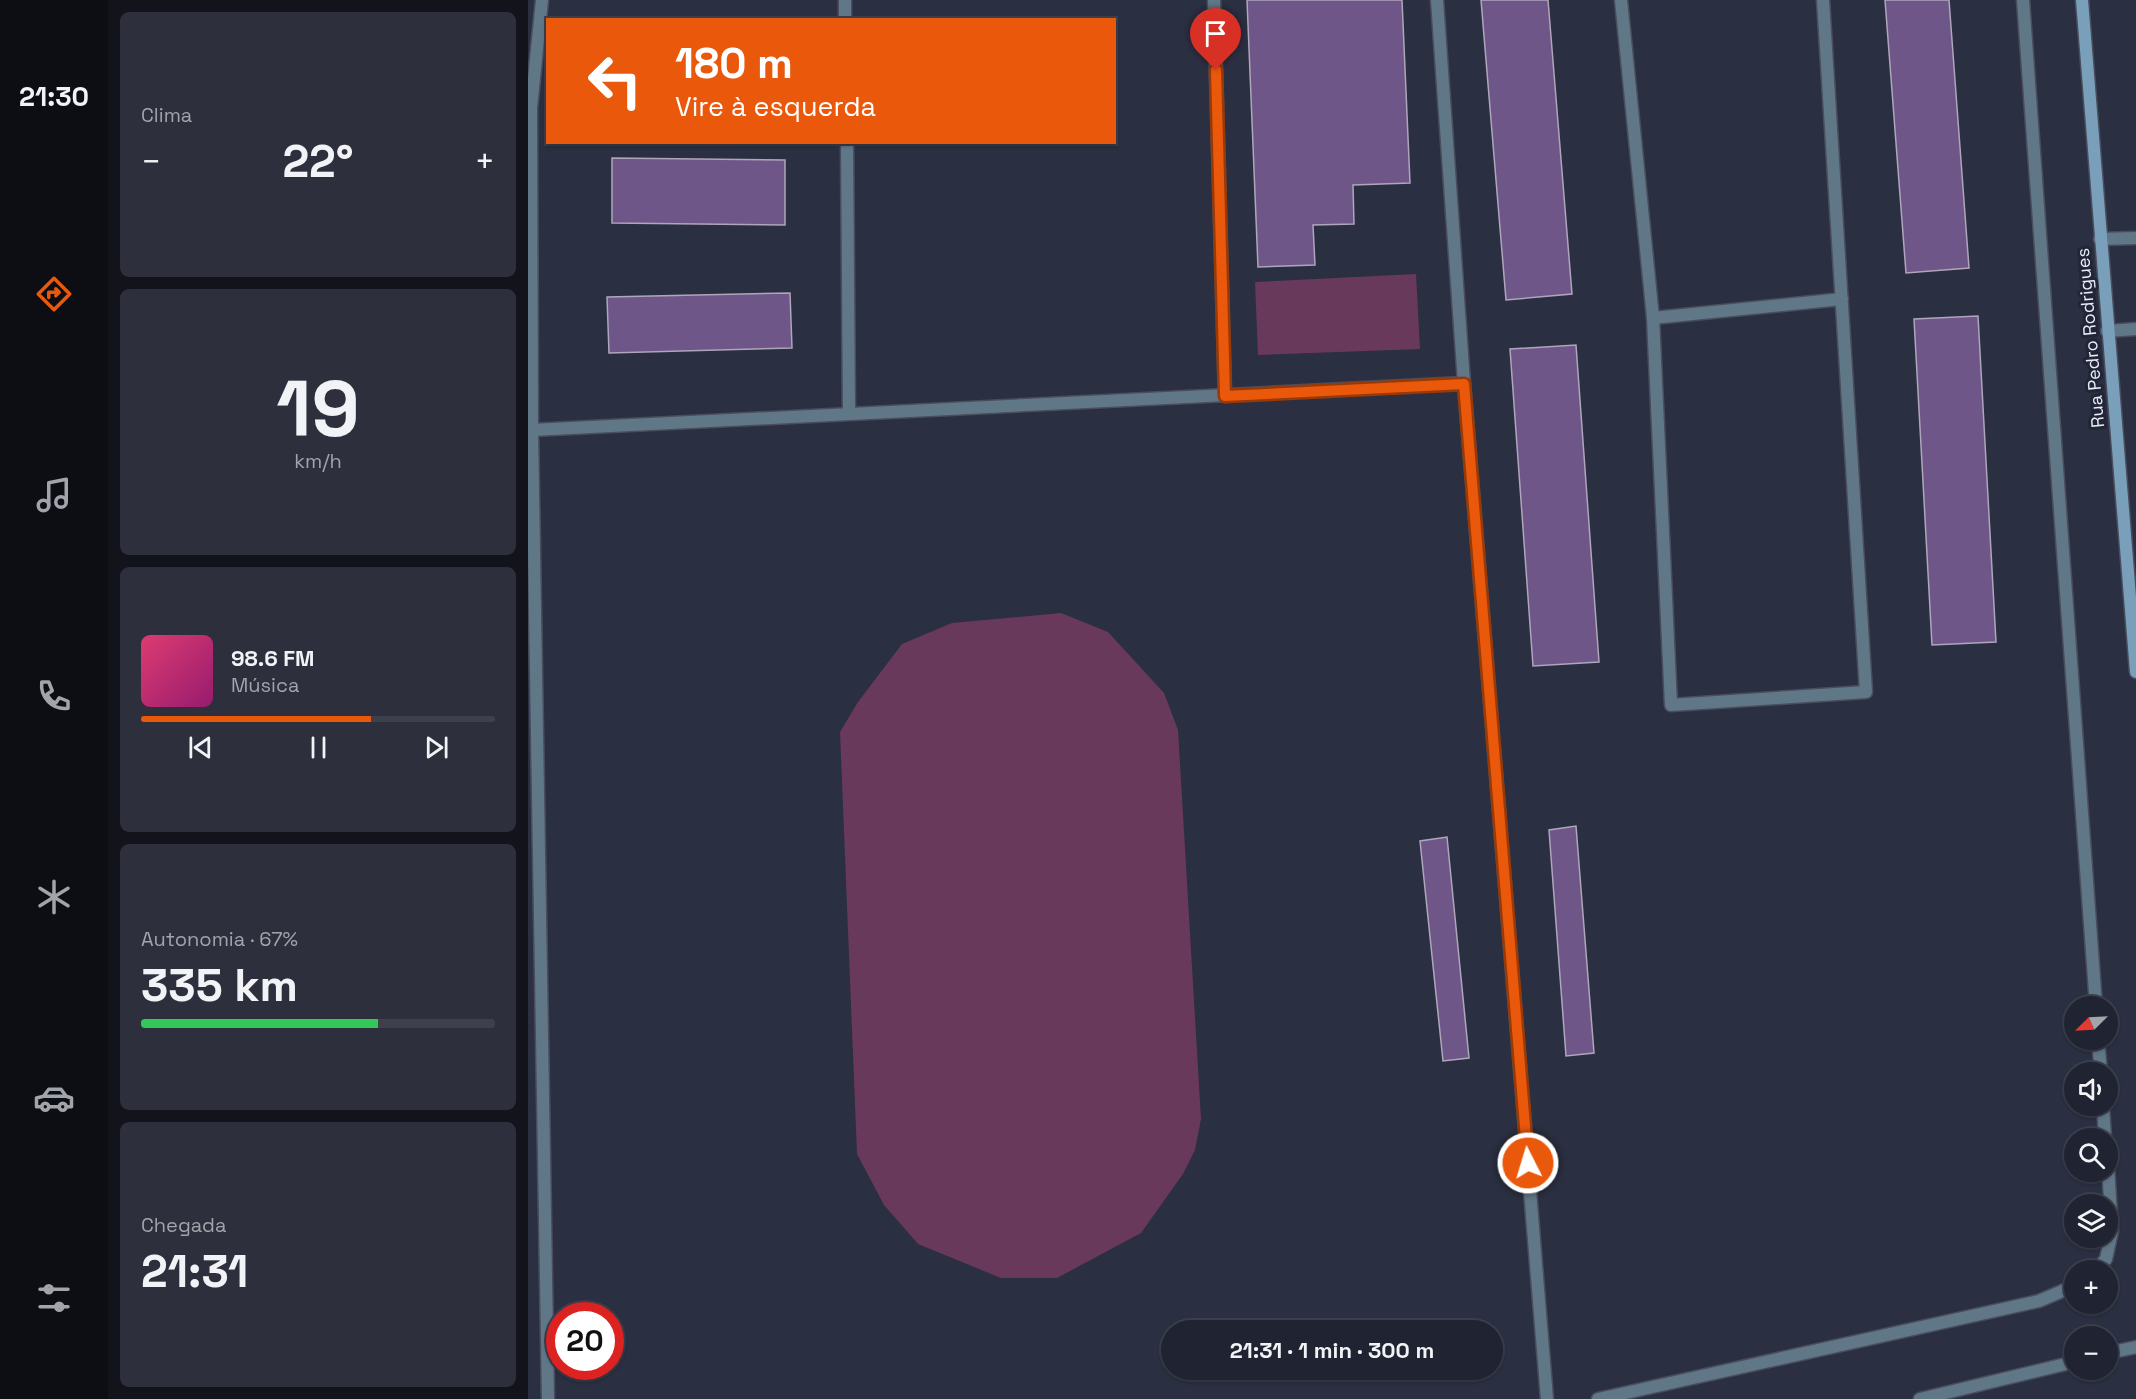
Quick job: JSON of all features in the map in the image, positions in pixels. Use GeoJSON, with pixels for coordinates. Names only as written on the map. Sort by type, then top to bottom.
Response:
{"type":"FeatureCollection","features":[{"type":"Feature","properties":{"kind":"main road","name":"Rua Pedro Rodrigues"},"geometry":{"type":"LineString","coordinates":[[2082,0],[2136,672]]}},
{"type":"Feature","properties":{"kind":"street"},"geometry":{"type":"LineString","coordinates":[[542,0],[531,108],[532,430],[548,1399]]}},
{"type":"Feature","properties":{"kind":"street"},"geometry":{"type":"LineString","coordinates":[[845,0],[845,18]]}},
{"type":"Feature","properties":{"kind":"street"},"geometry":{"type":"LineString","coordinates":[[1214,0],[1225,396]]}},
{"type":"Feature","properties":{"kind":"street"},"geometry":{"type":"LineString","coordinates":[[1437,0],[1464,384],[1547,1399]]}},
{"type":"Feature","properties":{"kind":"street"},"geometry":{"type":"LineString","coordinates":[[1621,0],[1653,318],[1671,705],[1866,692],[1822,0]]}},
{"type":"Feature","properties":{"kind":"street"},"geometry":{"type":"LineString","coordinates":[[2023,0],[2095,996]]}},
{"type":"Feature","properties":{"kind":"street"},"geometry":{"type":"LineString","coordinates":[[847,144],[849,414]]}},
{"type":"Feature","properties":{"kind":"street"},"geometry":{"type":"LineString","coordinates":[[2100,239],[2136,238]]}},
{"type":"Feature","properties":{"kind":"street"},"geometry":{"type":"LineString","coordinates":[[1653,318],[1842,299]]}},
{"type":"Feature","properties":{"kind":"street"},"geometry":{"type":"LineString","coordinates":[[2108,331],[2136,329]]}},
{"type":"Feature","properties":{"kind":"street"},"geometry":{"type":"LineString","coordinates":[[532,430],[1464,384]]}},
{"type":"Feature","properties":{"kind":"street"},"geometry":{"type":"LineString","coordinates":[[2105,1260],[2112,1232],[2109,1182]]}},
{"type":"Feature","properties":{"kind":"street"},"geometry":{"type":"LineString","coordinates":[[1598,1399],[2039,1301],[2064,1290]]}},
{"type":"Feature","properties":{"kind":"street"},"geometry":{"type":"LineString","coordinates":[[2118,1351],[2136,1347]]}},
{"type":"Feature","properties":{"kind":"street"},"geometry":{"type":"LineString","coordinates":[[1920,1399],[2064,1364]]}},
{"type":"Feature","properties":{"kind":"shaded area"},"geometry":{"type":"Polygon","coordinates":[[[1416,274],[1420,349],[1258,355],[1255,282],[1416,274]]]}},
{"type":"Feature","properties":{"kind":"shaded area"},"geometry":{"type":"Polygon","coordinates":[[[1061,613],[1108,632],[1164,693],[1178,730],[1201,1119],[1195,1150],[1183,1174],[1141,1233],[1057,1278],[1001,1278],[918,1244],[884,1205],[857,1154],[840,732],[858,702],[902,644],[952,623],[1061,613]]]}},
{"type":"Feature","properties":{"kind":"building"},"geometry":{"type":"Polygon","coordinates":[[[1247,0],[1402,0],[1410,183],[1353,185],[1354,224],[1313,225],[1315,265],[1258,267],[1247,0]]]}},
{"type":"Feature","properties":{"kind":"building"},"geometry":{"type":"Polygon","coordinates":[[[1481,0],[1548,0],[1572,294],[1506,300],[1481,0]]]}},
{"type":"Feature","properties":{"kind":"building"},"geometry":{"type":"Polygon","coordinates":[[[1885,0],[1949,0],[1969,268],[1906,273],[1885,0]]]}},
{"type":"Feature","properties":{"kind":"building"},"geometry":{"type":"Polygon","coordinates":[[[612,158],[785,160],[785,225],[612,223],[612,158]]]}},
{"type":"Feature","properties":{"kind":"building"},"geometry":{"type":"Polygon","coordinates":[[[790,293],[792,348],[609,353],[607,297],[790,293]]]}},
{"type":"Feature","properties":{"kind":"building"},"geometry":{"type":"Polygon","coordinates":[[[1978,316],[1996,642],[1932,645],[1914,319],[1978,316]]]}},
{"type":"Feature","properties":{"kind":"building"},"geometry":{"type":"Polygon","coordinates":[[[1576,345],[1599,662],[1533,666],[1510,349],[1576,345]]]}},
{"type":"Feature","properties":{"kind":"building"},"geometry":{"type":"Polygon","coordinates":[[[1576,826],[1594,1053],[1566,1056],[1549,830],[1576,826]]]}},
{"type":"Feature","properties":{"kind":"building"},"geometry":{"type":"Polygon","coordinates":[[[1447,837],[1469,1058],[1443,1061],[1420,841],[1447,837]]]}},
{"type":"Feature","properties":{"kind":"route"},"geometry":{"type":"LineString","coordinates":[[1216,70],[1225,396],[1464,384],[1528,1163]]}}]}
